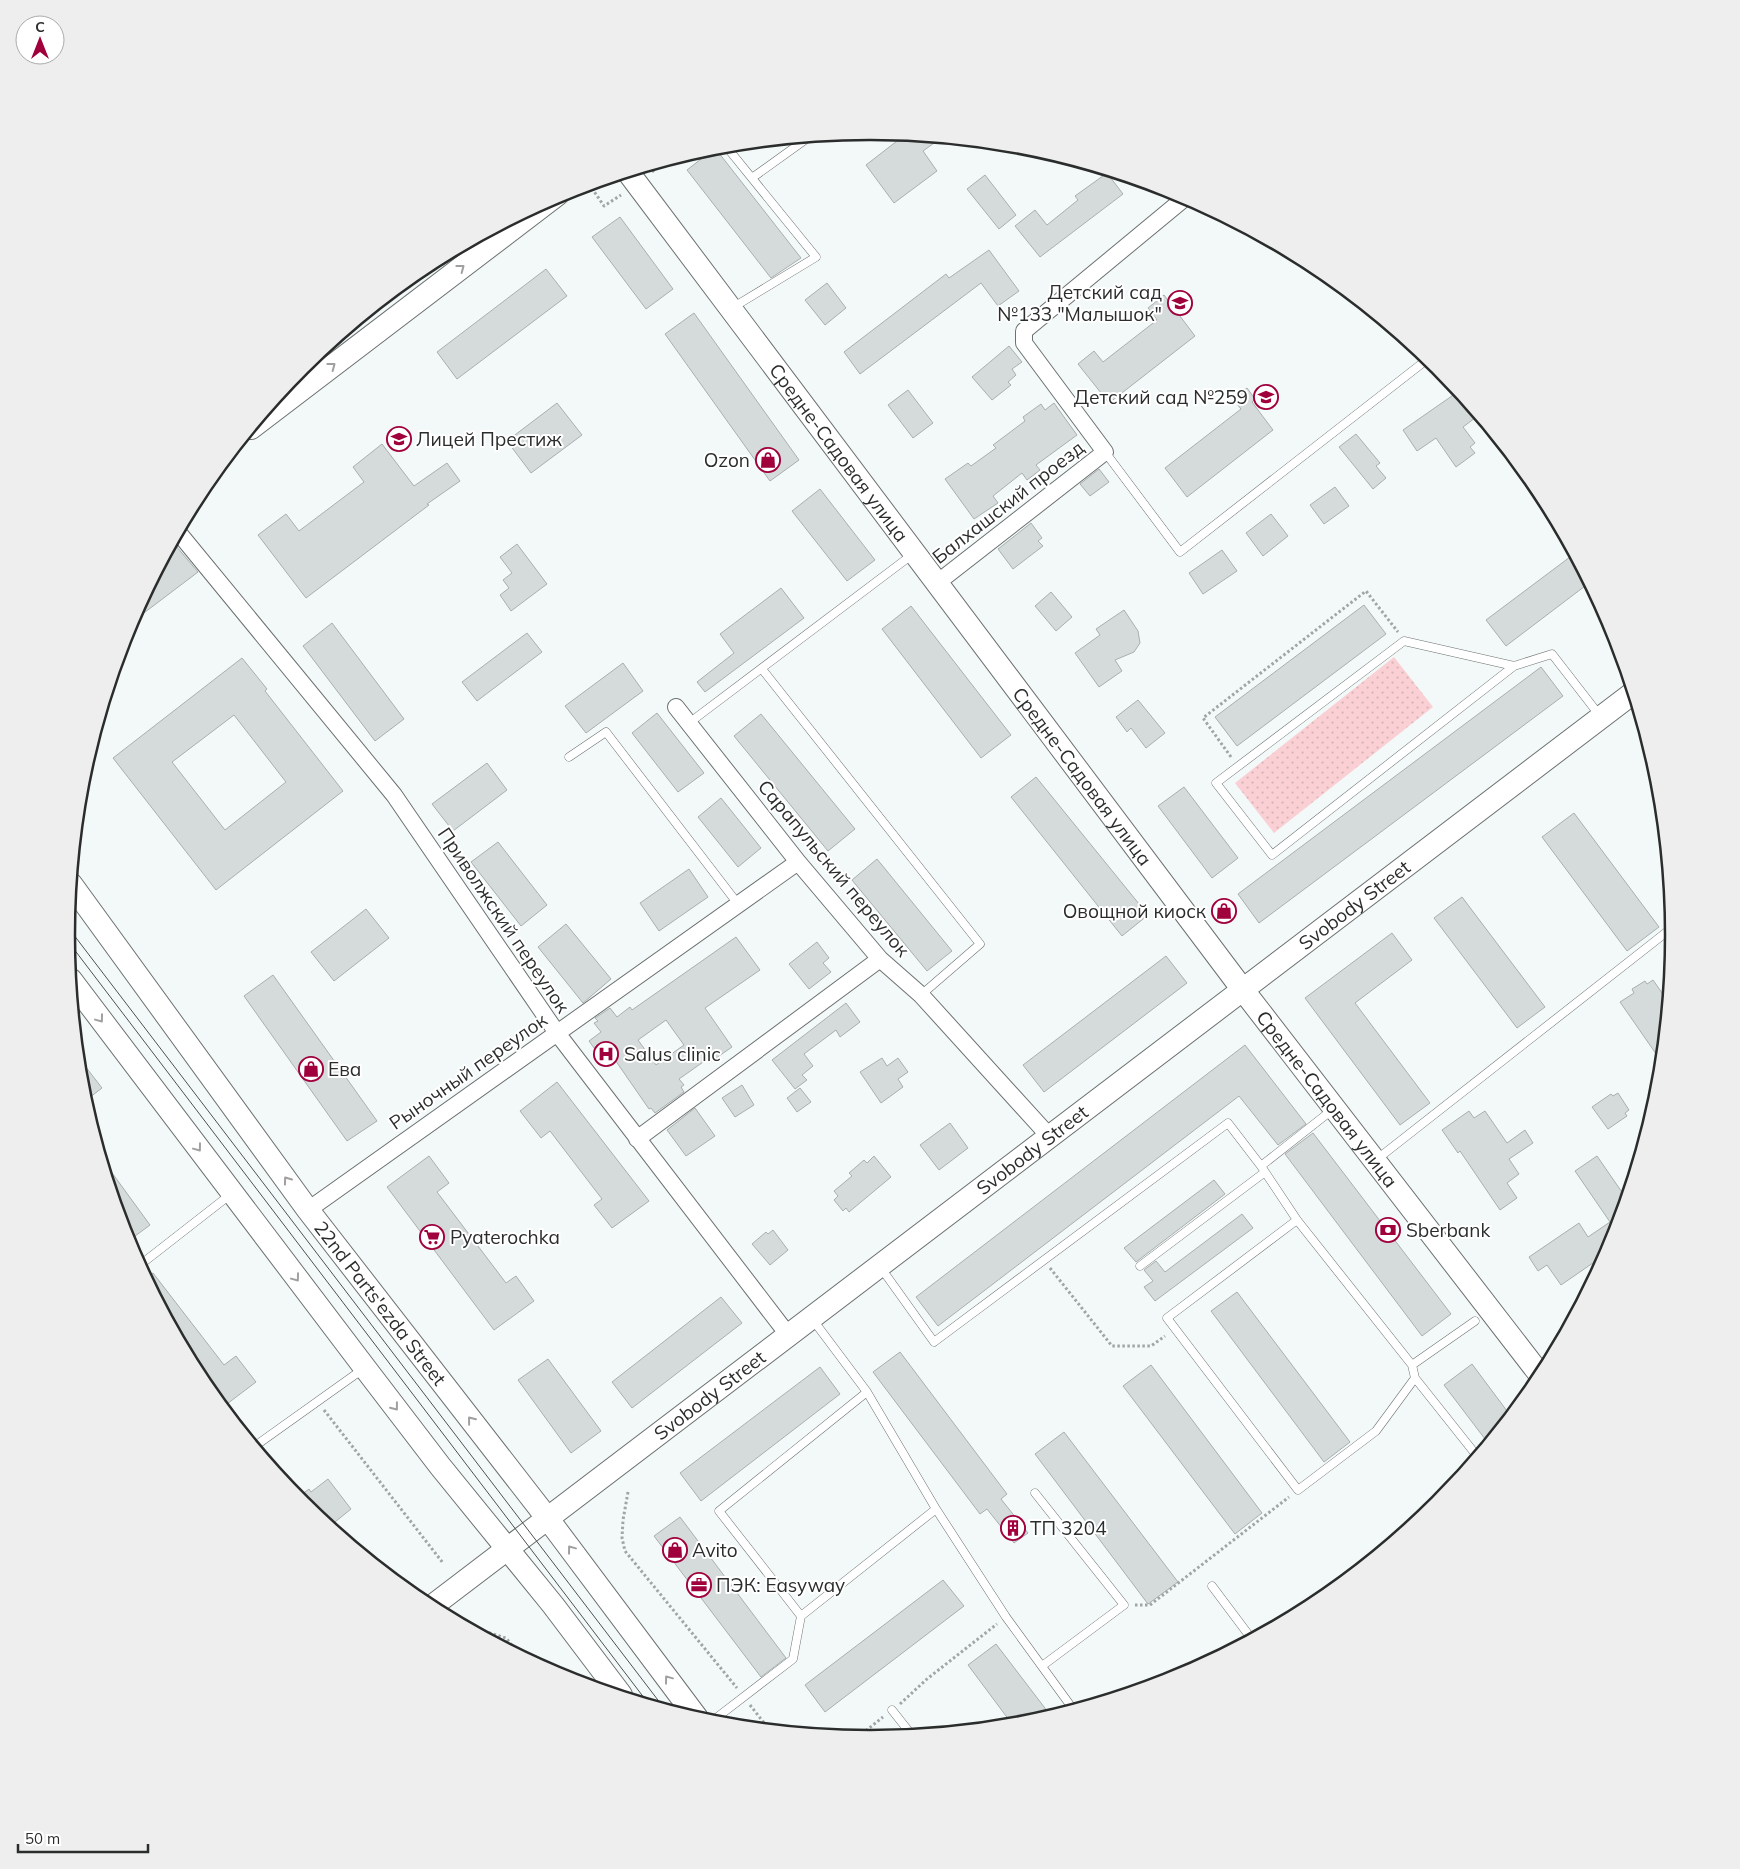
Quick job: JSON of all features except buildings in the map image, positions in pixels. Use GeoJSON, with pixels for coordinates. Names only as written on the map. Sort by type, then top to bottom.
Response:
{"type":"FeatureCollection","features":[{"type":"Feature","properties":{"kind":"main road","name":"Средне-Садовая улица"},"geometry":{"type":"LineString","coordinates":[[632,177],[1243,990],[1334,1109],[1538,1365]]}},
{"type":"Feature","properties":{"kind":"main road"},"geometry":{"type":"LineString","coordinates":[[268,415],[529,216]]}},
{"type":"Feature","properties":{"kind":"main road","name":"Svobody Street"},"geometry":{"type":"LineString","coordinates":[[438,1602],[1628,697]]}},
{"type":"Feature","properties":{"kind":"main road","name":"22nd Parts'ezda Street"},"geometry":{"type":"LineString","coordinates":[[77,892],[308,1210],[548,1519],[690,1708]]}},
{"type":"Feature","properties":{"kind":"main road"},"geometry":{"type":"LineString","coordinates":[[77,988],[365,1368],[553,1605],[615,1687]]}},
{"type":"Feature","properties":{"kind":"street","name":"Балхашский проезд"},"geometry":{"type":"LineString","coordinates":[[937,583],[1105,452],[1024,343],[1024,332],[1180,202]]}},
{"type":"Feature","properties":{"kind":"street","name":"Приволжский переулок"},"geometry":{"type":"LineString","coordinates":[[182,537],[394,795],[557,1033],[789,1336]]}},
{"type":"Feature","properties":{"kind":"street","name":"Сарапульский переулок"},"geometry":{"type":"LineString","coordinates":[[676,707],[798,862],[880,959],[921,995],[1050,1137]]}},
{"type":"Feature","properties":{"kind":"street","name":"Рыночный переулок"},"geometry":{"type":"LineString","coordinates":[[308,1210],[798,862]]}},
{"type":"Feature","properties":{"kind":"street"},"geometry":{"type":"LineString","coordinates":[[637,1139],[880,959]]}},
{"type":"Feature","properties":{"kind":"lane"},"geometry":{"type":"LineString","coordinates":[[752,178],[801,143]]}},
{"type":"Feature","properties":{"kind":"lane"},"geometry":{"type":"LineString","coordinates":[[732,152],[816,257],[732,308]]}},
{"type":"Feature","properties":{"kind":"lane"},"geometry":{"type":"LineString","coordinates":[[1105,452],[1180,552],[1422,363]]}},
{"type":"Feature","properties":{"kind":"lane"},"geometry":{"type":"LineString","coordinates":[[689,723],[914,552]]}},
{"type":"Feature","properties":{"kind":"lane"},"geometry":{"type":"LineString","coordinates":[[1514,666],[1404,641],[1216,783],[1272,855],[1514,666],[1552,654],[1601,717]]}},
{"type":"Feature","properties":{"kind":"lane"},"geometry":{"type":"LineString","coordinates":[[762,669],[980,944],[921,995]]}},
{"type":"Feature","properties":{"kind":"lane"},"geometry":{"type":"LineString","coordinates":[[568,757],[606,732],[738,904]]}},
{"type":"Feature","properties":{"kind":"lane"},"geometry":{"type":"LineString","coordinates":[[1375,1161],[1665,933]]}},
{"type":"Feature","properties":{"kind":"lane"},"geometry":{"type":"LineString","coordinates":[[1140,1266],[1263,1169],[1334,1109]]}},
{"type":"Feature","properties":{"kind":"lane"},"geometry":{"type":"LineString","coordinates":[[880,1266],[934,1342],[1228,1122],[1263,1169],[1297,1220],[1412,1365],[1415,1378],[1473,1452]]}},
{"type":"Feature","properties":{"kind":"lane"},"geometry":{"type":"LineString","coordinates":[[146,1261],[232,1193]]}},
{"type":"Feature","properties":{"kind":"lane"},"geometry":{"type":"LineString","coordinates":[[1297,1220],[1167,1318],[1175,1329],[1298,1490],[1376,1431],[1415,1378]]}},
{"type":"Feature","properties":{"kind":"lane"},"geometry":{"type":"LineString","coordinates":[[812,1318],[867,1392],[936,1509],[1006,1617],[1069,1704]]}},
{"type":"Feature","properties":{"kind":"lane"},"geometry":{"type":"LineString","coordinates":[[1412,1365],[1475,1321]]}},
{"type":"Feature","properties":{"kind":"lane"},"geometry":{"type":"LineString","coordinates":[[259,1443],[365,1368]]}},
{"type":"Feature","properties":{"kind":"lane"},"geometry":{"type":"LineString","coordinates":[[801,1616],[719,1510],[867,1392]]}},
{"type":"Feature","properties":{"kind":"lane"},"geometry":{"type":"LineString","coordinates":[[1035,1493],[1124,1605],[1042,1666]]}},
{"type":"Feature","properties":{"kind":"lane"},"geometry":{"type":"LineString","coordinates":[[720,1715],[793,1659],[801,1616],[936,1509]]}},
{"type":"Feature","properties":{"kind":"lane"},"geometry":{"type":"LineString","coordinates":[[1212,1586],[1249,1634]]}},
{"type":"Feature","properties":{"kind":"lane"},"geometry":{"type":"LineString","coordinates":[[892,1710],[907,1729]]}},
{"type":"Feature","properties":{"kind":"path"},"geometry":{"type":"LineString","coordinates":[[1238,766],[1203,718],[1366,591],[1404,641]]}},
{"type":"Feature","properties":{"kind":"path"},"geometry":{"type":"LineString","coordinates":[[1044,1260],[1112,1346],[1151,1346],[1175,1329]]}},
{"type":"Feature","properties":{"kind":"path"},"geometry":{"type":"LineString","coordinates":[[317,1402],[443,1563]]}},
{"type":"Feature","properties":{"kind":"path"},"geometry":{"type":"LineString","coordinates":[[1124,1605],[1150,1605],[1298,1490]]}},
{"type":"Feature","properties":{"kind":"path"},"geometry":{"type":"LineString","coordinates":[[628,1492],[622,1538],[625,1551],[764,1723]]}},
{"type":"Feature","properties":{"kind":"path"},"geometry":{"type":"LineString","coordinates":[[867,1730],[927,1679],[1006,1617]]}},
{"type":"Feature","properties":{"kind":"path"},"geometry":{"type":"LineString","coordinates":[[491,1633],[506,1638],[511,1644]]}},
{"type":"Feature","properties":{"kind":"shaded area"},"geometry":{"type":"Polygon","coordinates":[[[1394,657],[1433,707],[1274,833],[1235,783],[1394,657]]]}},
{"type":"Feature","properties":{"kind":"tram line"},"geometry":{"type":"LineString","coordinates":[[75,937],[658,1700]]}},
{"type":"Feature","properties":{"kind":"tram line"},"geometry":{"type":"LineString","coordinates":[[76,951],[642,1695]]}},
{"type":"Feature","properties":{"kind":"place","name":"Детский сад №133 \"Малышок\""},"geometry":{"type":"Point","coordinates":[1180,303]}},
{"type":"Feature","properties":{"kind":"place","name":"Детский сад №259"},"geometry":{"type":"Point","coordinates":[1266,397]}},
{"type":"Feature","properties":{"kind":"place","name":"Лицей Престиж"},"geometry":{"type":"Point","coordinates":[399,439]}},
{"type":"Feature","properties":{"kind":"place","name":"Ozon"},"geometry":{"type":"Point","coordinates":[768,460]}},
{"type":"Feature","properties":{"kind":"place","name":"Овощной киоск"},"geometry":{"type":"Point","coordinates":[1224,911]}},
{"type":"Feature","properties":{"kind":"place","name":"Salus clinic"},"geometry":{"type":"Point","coordinates":[606,1054]}},
{"type":"Feature","properties":{"kind":"place","name":"Ева"},"geometry":{"type":"Point","coordinates":[311,1069]}},
{"type":"Feature","properties":{"kind":"place","name":"Sberbank"},"geometry":{"type":"Point","coordinates":[1388,1230]}},
{"type":"Feature","properties":{"kind":"place","name":"Pyaterochka"},"geometry":{"type":"Point","coordinates":[432,1237]}},
{"type":"Feature","properties":{"kind":"place","name":"ТП 3204"},"geometry":{"type":"Point","coordinates":[1013,1528]}},
{"type":"Feature","properties":{"kind":"place","name":"Avito"},"geometry":{"type":"Point","coordinates":[675,1550]}},
{"type":"Feature","properties":{"kind":"place","name":"ПЭК: Easyway"},"geometry":{"type":"Point","coordinates":[699,1585]}}]}
